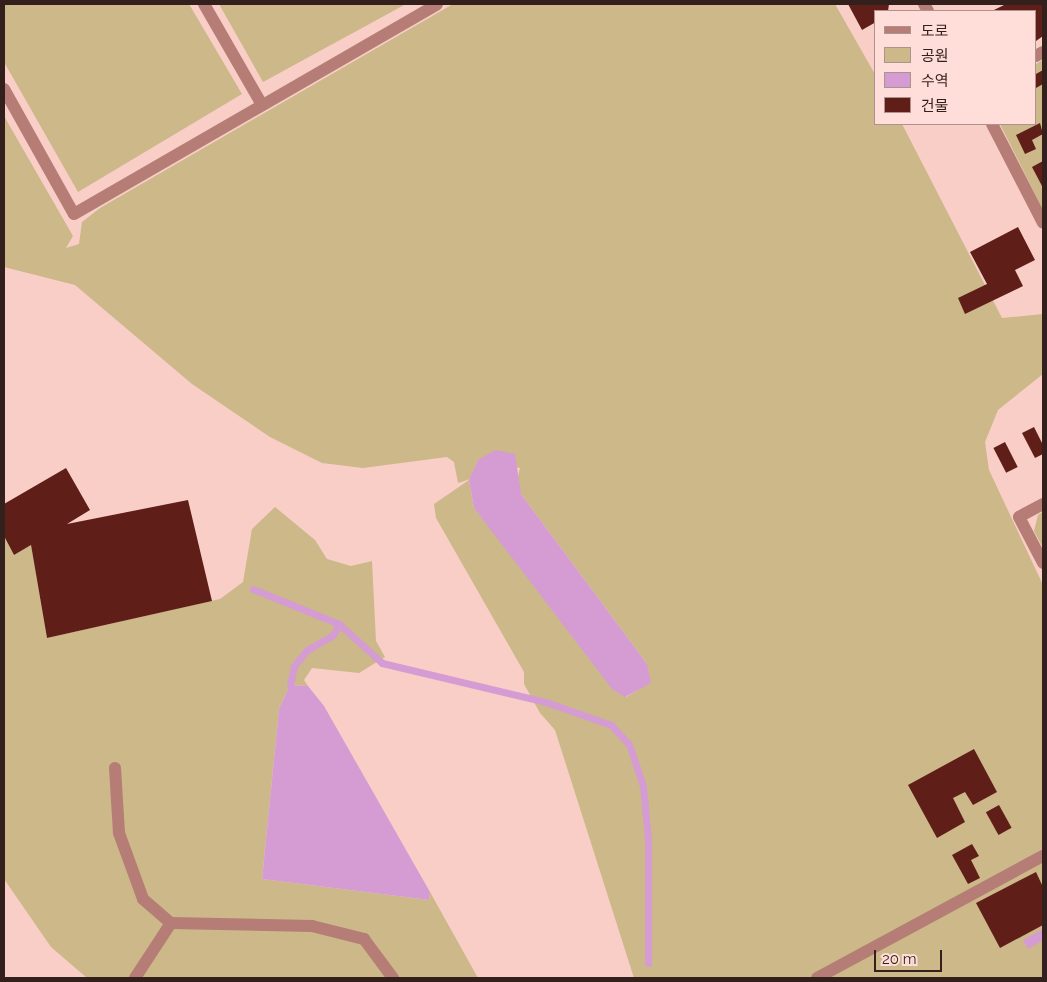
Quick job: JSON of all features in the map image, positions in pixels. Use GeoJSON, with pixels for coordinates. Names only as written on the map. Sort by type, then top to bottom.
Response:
{"type":"FeatureCollection","features":[{"type":"Feature","properties":{"kind":"lane"},"geometry":{"type":"LineString","coordinates":[[204,4],[261,103]]}},
{"type":"Feature","properties":{"kind":"lane"},"geometry":{"type":"LineString","coordinates":[[4,89],[74,214],[261,103],[437,4]]}},
{"type":"Feature","properties":{"kind":"lane"},"geometry":{"type":"LineString","coordinates":[[993,125],[1043,223]]}},
{"type":"Feature","properties":{"kind":"lane"},"geometry":{"type":"LineString","coordinates":[[1043,504],[1019,517],[1043,563]]}},
{"type":"Feature","properties":{"kind":"lane"},"geometry":{"type":"LineString","coordinates":[[115,768],[119,833],[143,899],[170,923],[312,926],[364,939],[393,978]]}},
{"type":"Feature","properties":{"kind":"lane"},"geometry":{"type":"LineString","coordinates":[[824,977],[1043,856]]}},
{"type":"Feature","properties":{"kind":"lane"},"geometry":{"type":"LineString","coordinates":[[135,978],[170,923]]}},
{"type":"Feature","properties":{"kind":"green space"},"geometry":{"type":"Polygon","coordinates":[[[4,4],[189,4],[242,94],[78,192],[4,62],[4,4]]]}},
{"type":"Feature","properties":{"kind":"green space"},"geometry":{"type":"Polygon","coordinates":[[[219,4],[406,4],[263,82],[219,4]]]}},
{"type":"Feature","properties":{"kind":"green space"},"geometry":{"type":"Polygon","coordinates":[[[453,4],[835,4],[874,72],[874,125],[903,125],[1002,318],[1043,314],[1043,374],[998,410],[985,442],[989,470],[1043,585],[1043,978],[634,978],[555,730],[540,713],[524,684],[524,672],[436,518],[434,504],[469,480],[474,508],[626,697],[638,690],[647,664],[521,494],[516,484],[520,468],[478,460],[470,479],[458,483],[454,462],[447,457],[363,468],[322,463],[270,437],[192,384],[75,285],[4,267],[4,116],[73,236],[66,248],[79,244],[82,222],[100,208],[453,4]]]}},
{"type":"Feature","properties":{"kind":"green space"},"geometry":{"type":"Polygon","coordinates":[[[1043,60],[1043,210],[1000,125],[1037,125],[1037,63],[1043,60]]]}},
{"type":"Feature","properties":{"kind":"green space"},"geometry":{"type":"Polygon","coordinates":[[[275,507],[315,540],[327,559],[351,566],[372,561],[376,641],[385,657],[359,673],[312,668],[304,680],[308,686],[290,685],[279,709],[262,879],[429,900],[430,892],[478,978],[87,978],[51,947],[4,879],[4,536],[14,555],[31,545],[47,638],[220,599],[243,582],[252,529],[275,507]]]}},
{"type":"Feature","properties":{"kind":"green space"},"geometry":{"type":"Polygon","coordinates":[[[1043,512],[1043,548],[1034,531],[1038,515],[1043,512]]]}},
{"type":"Feature","properties":{"kind":"water"},"geometry":{"type":"Polygon","coordinates":[[[495,450],[515,454],[521,494],[647,664],[651,683],[625,697],[612,689],[474,508],[469,480],[478,460],[495,450]]]}},
{"type":"Feature","properties":{"kind":"water"},"geometry":{"type":"Polygon","coordinates":[[[290,685],[308,686],[324,706],[430,892],[429,900],[262,879],[279,709],[290,685]]]}},
{"type":"Feature","properties":{"kind":"water"},"geometry":{"type":"Polygon","coordinates":[[[1043,929],[1043,940],[1028,949],[1023,940],[1043,929]]]}},
{"type":"Feature","properties":{"kind":"building"},"geometry":{"type":"Polygon","coordinates":[[[848,4],[889,4],[888,10],[874,10],[874,23],[862,30],[848,4]]]}},
{"type":"Feature","properties":{"kind":"building"},"geometry":{"type":"Polygon","coordinates":[[[1006,4],[1043,4],[1043,36],[1037,40],[1037,10],[994,10],[1006,4]]]}},
{"type":"Feature","properties":{"kind":"building"},"geometry":{"type":"Polygon","coordinates":[[[1043,70],[1043,84],[1037,87],[1037,73],[1043,70]]]}},
{"type":"Feature","properties":{"kind":"building"},"geometry":{"type":"Polygon","coordinates":[[[1040,123],[1043,134],[1032,140],[1036,149],[1025,154],[1016,135],[1040,123]]]}},
{"type":"Feature","properties":{"kind":"building"},"geometry":{"type":"Polygon","coordinates":[[[1043,161],[1043,185],[1042,186],[1032,167],[1043,161]]]}},
{"type":"Feature","properties":{"kind":"building"},"geometry":{"type":"Polygon","coordinates":[[[1018,227],[1035,260],[1015,270],[1023,286],[965,314],[958,298],[987,284],[970,252],[1018,227]]]}},
{"type":"Feature","properties":{"kind":"building"},"geometry":{"type":"Polygon","coordinates":[[[1034,427],[1043,445],[1043,454],[1035,458],[1022,433],[1034,427]]]}},
{"type":"Feature","properties":{"kind":"building"},"geometry":{"type":"Polygon","coordinates":[[[1005,442],[1018,467],[1006,473],[993,448],[1005,442]]]}},
{"type":"Feature","properties":{"kind":"building"},"geometry":{"type":"Polygon","coordinates":[[[66,468],[90,510],[67,524],[188,500],[212,601],[47,638],[31,545],[14,555],[4,536],[4,504],[66,468]]]}},
{"type":"Feature","properties":{"kind":"building"},"geometry":{"type":"Polygon","coordinates":[[[974,749],[997,792],[973,805],[965,792],[953,798],[965,822],[937,838],[908,785],[974,749]]]}},
{"type":"Feature","properties":{"kind":"building"},"geometry":{"type":"Polygon","coordinates":[[[999,805],[1012,828],[998,835],[986,812],[999,805]]]}},
{"type":"Feature","properties":{"kind":"building"},"geometry":{"type":"Polygon","coordinates":[[[972,844],[979,856],[971,860],[980,878],[968,884],[952,855],[972,844]]]}},
{"type":"Feature","properties":{"kind":"building"},"geometry":{"type":"Polygon","coordinates":[[[1036,872],[1043,887],[1043,925],[1000,948],[976,903],[1036,872]]]}},
{"type":"Feature","properties":{"kind":"waterway"},"geometry":{"type":"LineString","coordinates":[[253,589],[339,624],[382,663],[546,702],[611,725],[629,744],[643,786],[648,839],[648,963]]}},
{"type":"Feature","properties":{"kind":"waterway"},"geometry":{"type":"LineString","coordinates":[[290,685],[294,666],[307,650],[333,635],[339,624]]}}]}
